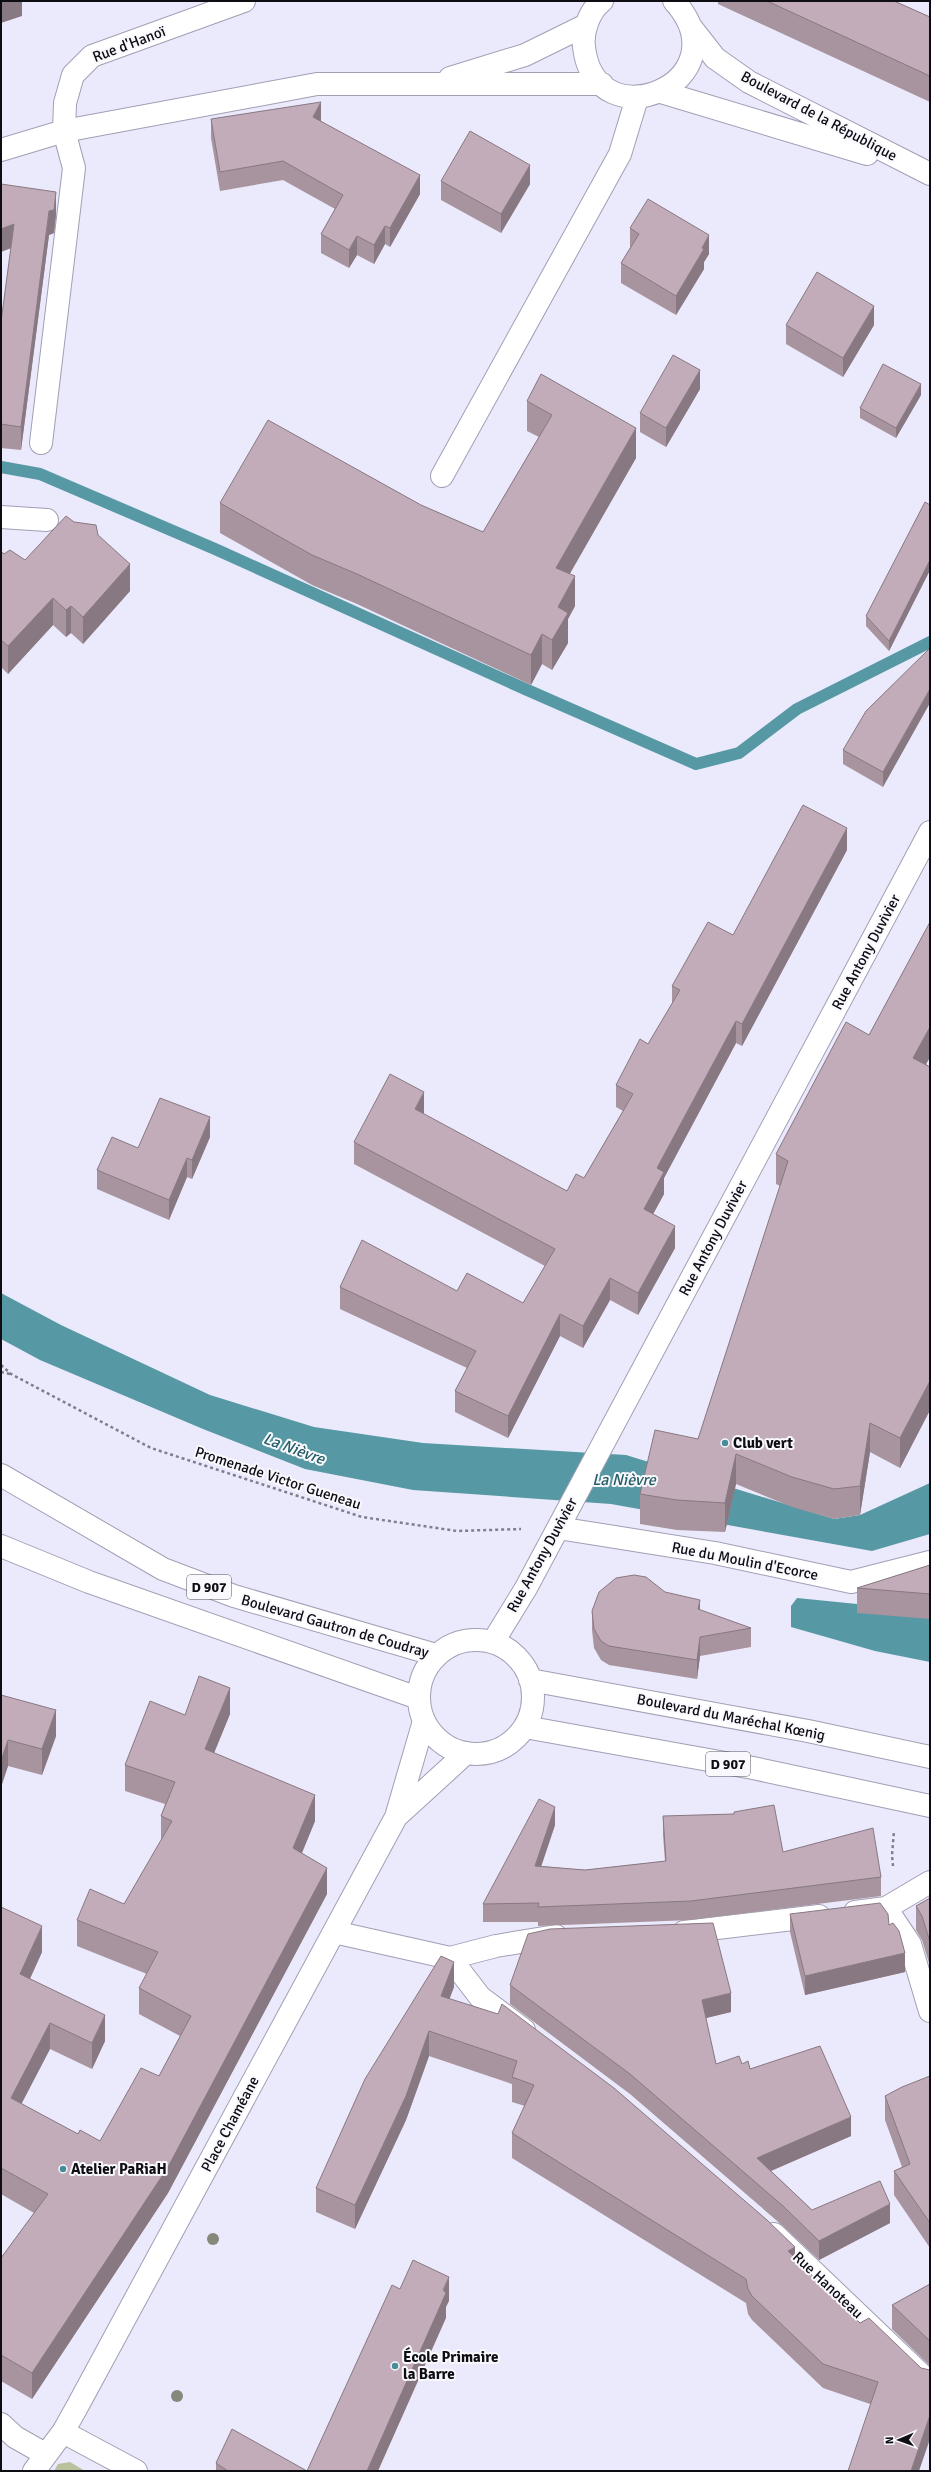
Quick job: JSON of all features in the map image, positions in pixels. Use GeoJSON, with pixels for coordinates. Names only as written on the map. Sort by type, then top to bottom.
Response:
{"type":"FeatureCollection","features":[{"type":"Feature","properties":{"kind":"main road","name":"Rue d'Hanoï"},"geometry":{"type":"LineString","coordinates":[[41,443],[74,168],[64,131],[65,103],[73,75],[92,56],[244,1]]}},
{"type":"Feature","properties":{"kind":"main road"},"geometry":{"type":"LineString","coordinates":[[602,1],[592,13],[586,25],[583,41],[585,57],[592,72],[602,84],[613,92],[637,98],[661,92],[674,83],[685,72],[691,57],[692,42],[690,26],[684,12],[674,1]]}},
{"type":"Feature","properties":{"kind":"main road"},"geometry":{"type":"LineString","coordinates":[[431,84],[525,55],[586,25]]}},
{"type":"Feature","properties":{"kind":"main road","name":"Boulevard de la République"},"geometry":{"type":"LineString","coordinates":[[690,26],[715,58],[749,82],[924,171]]}},
{"type":"Feature","properties":{"kind":"main road"},"geometry":{"type":"LineString","coordinates":[[1,150],[64,131],[317,84],[602,84]]}},
{"type":"Feature","properties":{"kind":"main road","name":"Boulevard de la République"},"geometry":{"type":"LineString","coordinates":[[661,92],[924,171]]}},
{"type":"Feature","properties":{"kind":"main road"},"geometry":{"type":"LineString","coordinates":[[442,476],[620,154],[637,98]]}},
{"type":"Feature","properties":{"kind":"main road"},"geometry":{"type":"LineString","coordinates":[[1,517],[47,520]]}},
{"type":"Feature","properties":{"kind":"main road","name":"Rue Antony Duvivier"},"geometry":{"type":"LineString","coordinates":[[493,1642],[558,1528],[930,832]]}},
{"type":"Feature","properties":{"kind":"main road","name":"Boulevard Gautron de Coudray"},"geometry":{"type":"LineString","coordinates":[[1,1475],[163,1569],[234,1596],[436,1655]]}},
{"type":"Feature","properties":{"kind":"main road","name":"Rue du Moulin d'Ecorce"},"geometry":{"type":"LineString","coordinates":[[558,1528],[715,1553],[851,1582],[930,1562]]}},
{"type":"Feature","properties":{"kind":"main road","name":"D 907"},"geometry":{"type":"LineString","coordinates":[[1,1546],[89,1582],[418,1698]]}},
{"type":"Feature","properties":{"kind":"main road"},"geometry":{"type":"LineString","coordinates":[[478,1640],[493,1642],[509,1650],[522,1664],[530,1680],[533,1704],[525,1726],[514,1740],[499,1749],[483,1754],[466,1753],[448,1747],[434,1736],[424,1721],[418,1698],[427,1667],[436,1655],[463,1641],[478,1640]]}},
{"type":"Feature","properties":{"kind":"main road","name":"Boulevard du Maréchal Kœnig"},"geometry":{"type":"LineString","coordinates":[[530,1680],[808,1731],[930,1757]]}},
{"type":"Feature","properties":{"kind":"main road","name":"Place Chaméane"},"geometry":{"type":"LineString","coordinates":[[40,2463],[63,2432],[396,1817],[424,1721]]}},
{"type":"Feature","properties":{"kind":"main road","name":"D 907"},"geometry":{"type":"LineString","coordinates":[[525,1726],[753,1768],[930,1806]]}},
{"type":"Feature","properties":{"kind":"main road","name":"Place Chaméane"},"geometry":{"type":"LineString","coordinates":[[396,1817],[466,1753]]}},
{"type":"Feature","properties":{"kind":"main road"},"geometry":{"type":"LineString","coordinates":[[662,1933],[692,1932],[892,1904],[930,1882]]}},
{"type":"Feature","properties":{"kind":"main road"},"geometry":{"type":"LineString","coordinates":[[892,1904],[910,1944],[930,2011]]}},
{"type":"Feature","properties":{"kind":"main road"},"geometry":{"type":"LineString","coordinates":[[334,1932],[450,1958],[548,1936],[578,1935]]}},
{"type":"Feature","properties":{"kind":"main road"},"geometry":{"type":"LineString","coordinates":[[450,1958],[480,1997],[540,2042]]}},
{"type":"Feature","properties":{"kind":"main road","name":"Rue Hanoteau"},"geometry":{"type":"LineString","coordinates":[[757,2220],[930,2383]]}},
{"type":"Feature","properties":{"kind":"main road"},"geometry":{"type":"LineString","coordinates":[[1,2424],[40,2463]]}},
{"type":"Feature","properties":{"kind":"main road"},"geometry":{"type":"LineString","coordinates":[[63,2432],[136,2471]]}},
{"type":"Feature","properties":{"kind":"path","name":"Promenade Victor Gueneau"},"geometry":{"type":"LineString","coordinates":[[1,1366],[11,1374],[151,1448],[362,1517],[458,1531],[558,1528]]}},
{"type":"Feature","properties":{"kind":"path","name":"Promenade Victor Gueneau"},"geometry":{"type":"LineString","coordinates":[[1,1372],[11,1374]]}},
{"type":"Feature","properties":{"kind":"path"},"geometry":{"type":"LineString","coordinates":[[892,1904],[892,1855],[897,1798]]}},
{"type":"Feature","properties":{"kind":"green space"},"geometry":{"type":"Polygon","coordinates":[[[70,2462],[85,2471],[54,2471],[58,2464],[70,2462]]]}},
{"type":"Feature","properties":{"kind":"water","name":"La Nièvre"},"geometry":{"type":"Polygon","coordinates":[[[1,1293],[61,1325],[210,1395],[314,1427],[423,1443],[626,1455],[834,1519],[860,1515],[930,1483],[930,1534],[872,1551],[611,1504],[413,1490],[305,1469],[203,1429],[40,1360],[1,1339],[1,1293]]]}},
{"type":"Feature","properties":{"kind":"water"},"geometry":{"type":"Polygon","coordinates":[[[797,1598],[917,1610],[930,1608],[930,1662],[875,1651],[791,1627],[791,1606],[797,1598]]]}},
{"type":"Feature","properties":{"kind":"building"},"geometry":{"type":"Polygon","coordinates":[[[767,1],[894,1],[930,17],[930,76],[767,1]]]}},
{"type":"Feature","properties":{"kind":"building"},"geometry":{"type":"Polygon","coordinates":[[[321,102],[313,117],[420,175],[390,228],[385,226],[374,245],[357,236],[349,250],[321,234],[343,195],[283,161],[220,172],[211,119],[321,102]]]}},
{"type":"Feature","properties":{"kind":"building"},"geometry":{"type":"Polygon","coordinates":[[[470,131],[530,165],[501,214],[441,181],[470,131]]]}},
{"type":"Feature","properties":{"kind":"building"},"geometry":{"type":"Polygon","coordinates":[[[1,184],[56,192],[54,210],[49,211],[21,427],[1,424],[1,322],[14,224],[1,229],[1,184]]]}},
{"type":"Feature","properties":{"kind":"building"},"geometry":{"type":"Polygon","coordinates":[[[648,199],[709,235],[702,248],[704,249],[676,296],[621,263],[639,234],[630,228],[648,199]]]}},
{"type":"Feature","properties":{"kind":"building"},"geometry":{"type":"Polygon","coordinates":[[[817,272],[874,306],[843,358],[786,325],[817,272]]]}},
{"type":"Feature","properties":{"kind":"building"},"geometry":{"type":"Polygon","coordinates":[[[673,355],[700,370],[666,428],[640,413],[673,355]]]}},
{"type":"Feature","properties":{"kind":"building"},"geometry":{"type":"Polygon","coordinates":[[[883,364],[921,384],[896,428],[860,408],[883,364]]]}},
{"type":"Feature","properties":{"kind":"building"},"geometry":{"type":"Polygon","coordinates":[[[541,374],[636,428],[556,568],[575,576],[558,607],[568,613],[552,640],[542,634],[531,655],[357,574],[312,555],[220,503],[268,420],[421,505],[483,532],[552,415],[527,401],[541,374]]]}},
{"type":"Feature","properties":{"kind":"building"},"geometry":{"type":"Polygon","coordinates":[[[925,502],[930,505],[930,560],[889,641],[866,616],[925,502]]]}},
{"type":"Feature","properties":{"kind":"building"},"geometry":{"type":"Polygon","coordinates":[[[66,516],[74,522],[96,525],[98,535],[130,564],[83,617],[71,606],[66,610],[53,598],[8,646],[1,640],[1,551],[4,554],[10,550],[25,560],[66,516]]]}},
{"type":"Feature","properties":{"kind":"building"},"geometry":{"type":"Polygon","coordinates":[[[930,648],[930,689],[883,772],[843,750],[866,711],[930,648]]]}},
{"type":"Feature","properties":{"kind":"building"},"geometry":{"type":"Polygon","coordinates":[[[803,805],[847,828],[742,1024],[736,1021],[657,1168],[664,1172],[644,1209],[675,1226],[638,1293],[610,1278],[583,1326],[560,1314],[508,1416],[455,1391],[476,1351],[340,1287],[362,1240],[457,1291],[467,1273],[523,1303],[555,1249],[354,1142],[390,1074],[424,1092],[415,1109],[567,1191],[576,1174],[584,1178],[633,1094],[616,1085],[640,1039],[648,1044],[680,990],[672,986],[708,922],[733,935],[803,805]]]}},
{"type":"Feature","properties":{"kind":"building"},"geometry":{"type":"Polygon","coordinates":[[[930,922],[930,1027],[913,1058],[930,1067],[930,1381],[900,1438],[870,1423],[860,1486],[834,1489],[792,1477],[736,1454],[725,1503],[677,1500],[640,1494],[655,1430],[698,1439],[788,1161],[776,1154],[846,1022],[869,1035],[930,922]]]}},
{"type":"Feature","properties":{"kind":"building"},"geometry":{"type":"Polygon","coordinates":[[[160,1098],[210,1117],[192,1160],[187,1158],[169,1200],[97,1170],[112,1137],[138,1148],[160,1098]]]}},
{"type":"Feature","properties":{"kind":"building"},"geometry":{"type":"Polygon","coordinates":[[[930,1565],[930,1594],[857,1588],[930,1565]]]}},
{"type":"Feature","properties":{"kind":"building"},"geometry":{"type":"Polygon","coordinates":[[[634,1575],[646,1577],[665,1592],[700,1600],[698,1609],[751,1628],[700,1637],[697,1660],[609,1646],[601,1641],[594,1629],[592,1611],[599,1592],[616,1578],[634,1575]]]}},
{"type":"Feature","properties":{"kind":"building"},"geometry":{"type":"Polygon","coordinates":[[[199,1676],[230,1688],[205,1749],[315,1795],[293,1848],[327,1868],[168,2167],[32,2373],[1,2355],[1,2258],[48,2194],[1,2168],[1,1907],[42,1926],[20,1974],[105,2015],[92,2043],[50,2023],[11,2098],[78,2134],[80,2130],[100,2141],[141,2068],[159,2076],[191,2016],[139,1988],[158,1952],[77,1920],[90,1889],[124,1904],[172,1821],[161,1816],[175,1782],[125,1765],[150,1701],[185,1715],[199,1676]]]}},
{"type":"Feature","properties":{"kind":"building"},"geometry":{"type":"Polygon","coordinates":[[[1,1695],[56,1710],[42,1749],[8,1740],[1,1761],[1,1695]]]}},
{"type":"Feature","properties":{"kind":"building"},"geometry":{"type":"Polygon","coordinates":[[[539,1799],[555,1807],[535,1866],[585,1870],[666,1861],[663,1816],[734,1814],[734,1812],[774,1805],[783,1852],[873,1828],[881,1877],[691,1901],[538,1907],[539,1903],[483,1904],[539,1799]]]}},
{"type":"Feature","properties":{"kind":"building"},"geometry":{"type":"Polygon","coordinates":[[[930,1898],[930,1942],[922,1916],[916,1906],[930,1898]]]}},
{"type":"Feature","properties":{"kind":"building"},"geometry":{"type":"Polygon","coordinates":[[[880,1903],[888,1914],[889,1925],[893,1923],[899,1931],[905,1953],[805,1976],[790,1914],[880,1903]]]}},
{"type":"Feature","properties":{"kind":"building"},"geometry":{"type":"Polygon","coordinates":[[[713,1923],[731,1993],[702,2000],[716,2064],[739,2056],[742,2064],[748,2061],[750,2069],[820,2046],[851,2117],[757,2158],[812,2210],[880,2181],[890,2204],[819,2241],[783,2206],[630,2074],[510,1985],[528,1934],[550,1929],[713,1923]]]}},
{"type":"Feature","properties":{"kind":"building"},"geometry":{"type":"Polygon","coordinates":[[[441,1956],[454,1962],[441,1996],[498,2014],[502,2004],[614,2088],[767,2220],[795,2247],[788,2251],[860,2323],[869,2318],[921,2368],[930,2370],[930,2415],[911,2471],[848,2471],[878,2382],[823,2364],[752,2296],[748,2289],[746,2279],[512,2133],[534,2085],[512,2077],[517,2061],[429,2031],[406,2096],[355,2205],[316,2188],[365,2079],[441,1956]]]}},
{"type":"Feature","properties":{"kind":"building"},"geometry":{"type":"Polygon","coordinates":[[[930,2076],[930,2223],[894,2171],[910,2164],[885,2096],[902,2087],[930,2076]]]}},
{"type":"Feature","properties":{"kind":"building","name":"École Primaire la Barre"},"geometry":{"type":"Polygon","coordinates":[[[413,2260],[449,2277],[443,2290],[446,2293],[367,2471],[307,2471],[392,2285],[400,2289],[413,2260]]]}},
{"type":"Feature","properties":{"kind":"building"},"geometry":{"type":"Polygon","coordinates":[[[930,2284],[930,2341],[892,2305],[930,2284]]]}},
{"type":"Feature","properties":{"kind":"building"},"geometry":{"type":"Polygon","coordinates":[[[232,2429],[307,2471],[228,2471],[216,2463],[232,2429]]]}},
{"type":"Feature","properties":{"kind":"waterway"},"geometry":{"type":"LineString","coordinates":[[1,467],[40,474],[215,549],[525,689],[696,764],[739,753],[797,709],[930,642]]}},
{"type":"Feature","properties":{"kind":"place","name":"Club vert"},"geometry":{"type":"Point","coordinates":[725,1443]}},
{"type":"Feature","properties":{"kind":"place","name":"Atelier PaRiaH"},"geometry":{"type":"Point","coordinates":[63,2169]}},
{"type":"Feature","properties":{"kind":"place","name":"École Primaire la Barre"},"geometry":{"type":"Point","coordinates":[395,2366]}}]}
